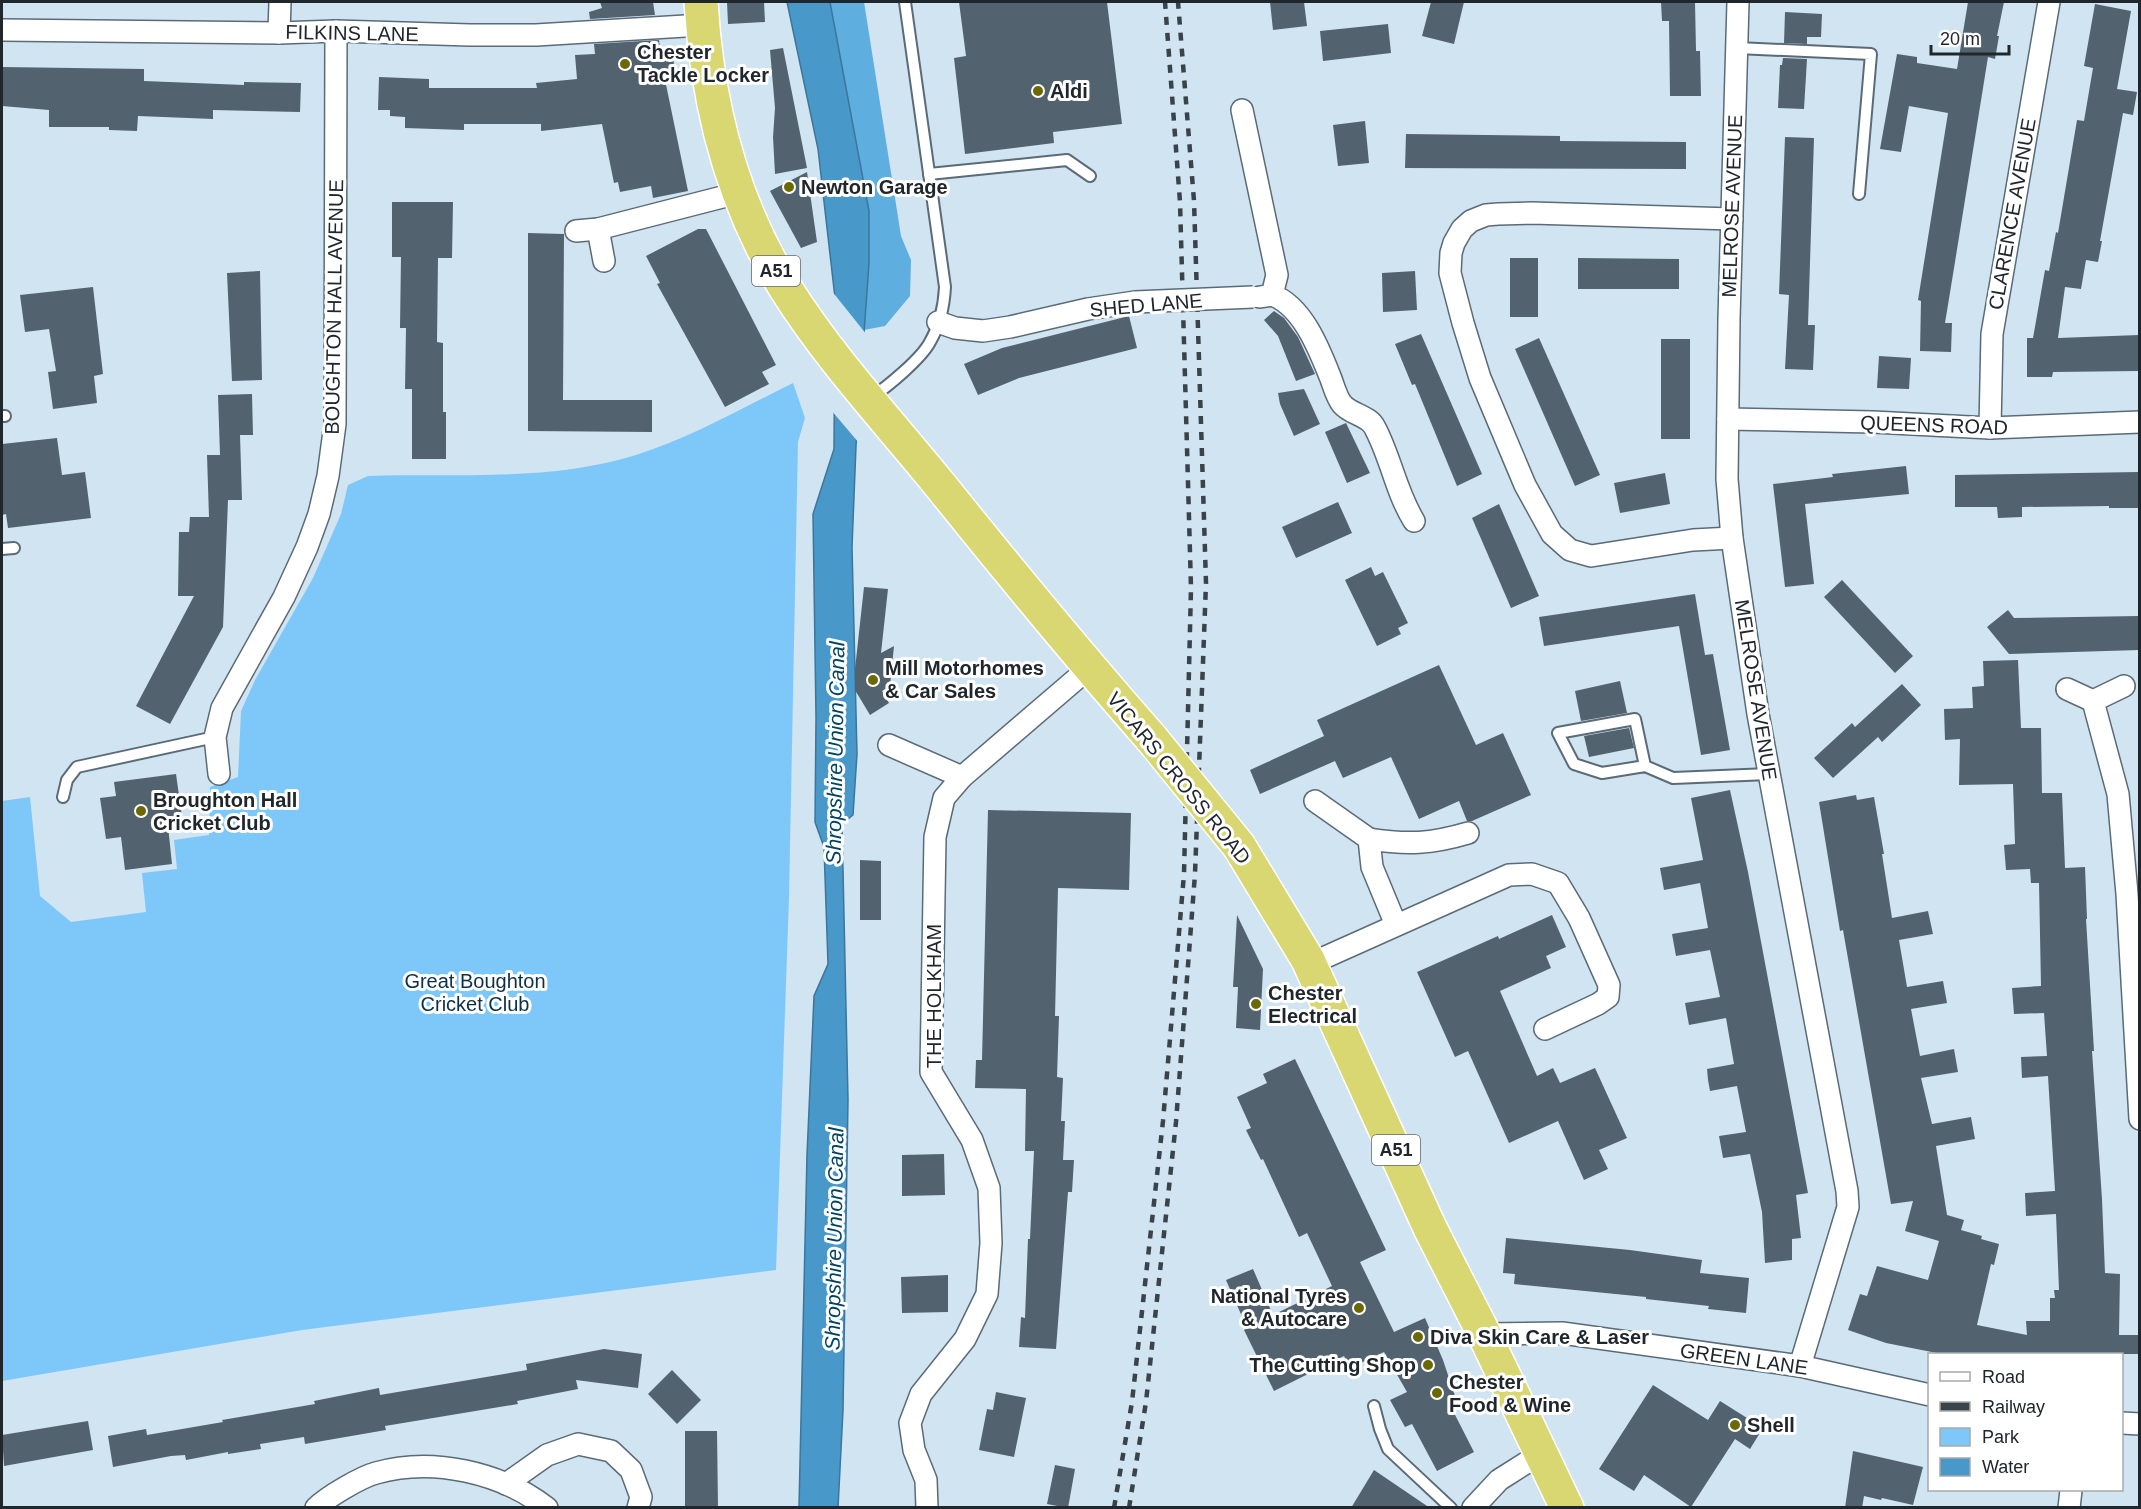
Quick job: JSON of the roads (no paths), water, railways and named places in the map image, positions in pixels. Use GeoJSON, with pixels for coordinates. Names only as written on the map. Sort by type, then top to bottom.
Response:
{"type":"FeatureCollection","features":[{"type":"Feature","properties":{"kind":"highway","name":"A51"},"geometry":{"type":"LineString","coordinates":[[701,13],[710,91],[725,157],[738,193],[756,234],[780,279],[827,347],[864,393]]}},
{"type":"Feature","properties":{"kind":"highway","name":"VICARS CROSS ROAD"},"geometry":{"type":"LineString","coordinates":[[864,393],[1089,668],[1152,739],[1239,846],[1310,964],[1430,1228],[1484,1334],[1567,1508]]}},
{"type":"Feature","properties":{"kind":"street"},"geometry":{"type":"LineString","coordinates":[[279,33],[280,2]]}},
{"type":"Feature","properties":{"kind":"street","name":"MELROSE AVENUE"},"geometry":{"type":"LineString","coordinates":[[1738,2],[1731,219],[1727,479],[1732,538],[1751,673],[1847,1191],[1848,1207],[1800,1366]]}},
{"type":"Feature","properties":{"kind":"street","name":"CLARENCE AVENUE"},"geometry":{"type":"LineString","coordinates":[[1990,428],[1992,334],[2049,2]]}},
{"type":"Feature","properties":{"kind":"street","name":"FILKINS LANE"},"geometry":{"type":"LineString","coordinates":[[2,30],[279,33],[336,31],[536,35],[701,13]]}},
{"type":"Feature","properties":{"kind":"street","name":"BOUGHTON HALL AVENUE"},"geometry":{"type":"LineString","coordinates":[[219,774],[215,737],[222,708],[284,597],[307,547],[319,514],[328,476],[335,424],[336,31]]}},
{"type":"Feature","properties":{"kind":"street"},"geometry":{"type":"LineString","coordinates":[[1242,110],[1277,274],[1263,296],[1283,299],[1308,329],[1321,353],[1341,404],[1374,424],[1391,462],[1405,507],[1413,521]]}},
{"type":"Feature","properties":{"kind":"street"},"geometry":{"type":"LineString","coordinates":[[576,231],[597,229],[738,193]]}},
{"type":"Feature","properties":{"kind":"street"},"geometry":{"type":"LineString","coordinates":[[1731,219],[1532,213],[1486,215],[1471,221],[1462,229],[1454,243],[1450,262],[1453,286],[1480,378],[1525,485],[1542,519],[1565,547],[1576,553],[1592,556],[1693,540],[1732,538]]}},
{"type":"Feature","properties":{"kind":"street"},"geometry":{"type":"LineString","coordinates":[[597,229],[604,261]]}},
{"type":"Feature","properties":{"kind":"street","name":"SHED LANE"},"geometry":{"type":"LineString","coordinates":[[938,322],[955,328],[983,331],[1088,309],[1135,302],[1263,296]]}},
{"type":"Feature","properties":{"kind":"street","name":"QUEENS ROAD"},"geometry":{"type":"LineString","coordinates":[[1728,419],[1873,422],[1990,428],[2139,422]]}},
{"type":"Feature","properties":{"kind":"street","name":"THE HOLKHAM"},"geometry":{"type":"LineString","coordinates":[[927,1508],[926,1480],[914,1450],[910,1423],[921,1394],[965,1339],[987,1294],[991,1242],[989,1188],[972,1140],[931,1072],[935,837],[944,798],[962,777],[1089,668]]}},
{"type":"Feature","properties":{"kind":"street"},"geometry":{"type":"LineString","coordinates":[[2093,701],[2124,686]]}},
{"type":"Feature","properties":{"kind":"street"},"geometry":{"type":"LineString","coordinates":[[2067,688],[2093,701],[2118,794],[2127,894],[2139,1119]]}},
{"type":"Feature","properties":{"kind":"street"},"geometry":{"type":"LineString","coordinates":[[890,745],[962,777]]}},
{"type":"Feature","properties":{"kind":"street"},"geometry":{"type":"LineString","coordinates":[[1315,801],[1369,839],[1398,843],[1441,841],[1468,833]]}},
{"type":"Feature","properties":{"kind":"street"},"geometry":{"type":"LineString","coordinates":[[1369,839],[1372,867],[1396,926]]}},
{"type":"Feature","properties":{"kind":"street"},"geometry":{"type":"LineString","coordinates":[[1310,964],[1509,875],[1532,874],[1558,883],[1579,918],[1609,985],[1608,997],[1598,1004],[1545,1029]]}},
{"type":"Feature","properties":{"kind":"street","name":"GREEN LANE"},"geometry":{"type":"LineString","coordinates":[[1484,1334],[1562,1333],[1800,1366],[1928,1395]]}},
{"type":"Feature","properties":{"kind":"street"},"geometry":{"type":"LineString","coordinates":[[2123,1423],[2139,1424]]}},
{"type":"Feature","properties":{"kind":"street"},"geometry":{"type":"LineString","coordinates":[[506,1484],[547,1455],[578,1444],[611,1450],[631,1470],[641,1497],[638,1508]]}},
{"type":"Feature","properties":{"kind":"street"},"geometry":{"type":"LineString","coordinates":[[1473,1508],[1499,1480],[1540,1454]]}},
{"type":"Feature","properties":{"kind":"street"},"geometry":{"type":"LineString","coordinates":[[316,1508],[324,1500],[374,1473],[417,1467],[460,1469],[506,1484],[547,1508]]}},
{"type":"Feature","properties":{"kind":"street"},"geometry":{"type":"LineString","coordinates":[[2069,1508],[2071,1491]]}},
{"type":"Feature","properties":{"kind":"lane"},"geometry":{"type":"LineString","coordinates":[[864,393],[890,385],[930,343],[944,305],[945,287],[905,2]]}},
{"type":"Feature","properties":{"kind":"lane"},"geometry":{"type":"LineString","coordinates":[[1737,48],[1871,54],[1859,194]]}},
{"type":"Feature","properties":{"kind":"lane"},"geometry":{"type":"LineString","coordinates":[[929,174],[1067,160],[1090,176]]}},
{"type":"Feature","properties":{"kind":"lane"},"geometry":{"type":"LineString","coordinates":[[2,549],[14,548]]}},
{"type":"Feature","properties":{"kind":"lane"},"geometry":{"type":"LineString","coordinates":[[1645,765],[1635,719],[1558,733],[1574,764],[1602,773],[1645,765],[1673,778],[1769,774]]}},
{"type":"Feature","properties":{"kind":"lane"},"geometry":{"type":"LineString","coordinates":[[63,797],[67,780],[77,767],[215,737]]}},
{"type":"Feature","properties":{"kind":"lane"},"geometry":{"type":"LineString","coordinates":[[1374,1406],[1380,1429],[1389,1449],[1451,1508]]}},
{"type":"Feature","properties":{"kind":"water","name":"Shropshire Union Canal"},"geometry":{"type":"Polygon","coordinates":[[[787,2],[830,2],[869,211],[869,263],[856,446],[852,547],[857,754],[853,815],[842,824],[848,1100],[843,1410],[838,1508],[799,1507],[807,1155],[814,996],[828,964],[824,847],[815,822],[813,514],[834,449],[835,298],[818,149],[787,2]]]}},
{"type":"Feature","properties":{"kind":"railway"},"geometry":{"type":"LineString","coordinates":[[1114,1508],[1132,1402],[1163,1121],[1184,874],[1191,588],[1180,202],[1165,2]]}},
{"type":"Feature","properties":{"kind":"railway"},"geometry":{"type":"LineString","coordinates":[[1129,1508],[1146,1402],[1176,1122],[1195,874],[1206,583],[1194,201],[1178,2]]}},
{"type":"Feature","properties":{"kind":"place","name":"Chester Tackle Locker"},"geometry":{"type":"Point","coordinates":[625,64]}},
{"type":"Feature","properties":{"kind":"place","name":"Aldi"},"geometry":{"type":"Point","coordinates":[1038,91]}},
{"type":"Feature","properties":{"kind":"place","name":"Newton Garage"},"geometry":{"type":"Point","coordinates":[789,187]}},
{"type":"Feature","properties":{"kind":"place","name":"Mill Motorhomes & Car Sales"},"geometry":{"type":"Point","coordinates":[873,680]}},
{"type":"Feature","properties":{"kind":"place","name":"Broughton Hall Cricket Club"},"geometry":{"type":"Point","coordinates":[141,811]}},
{"type":"Feature","properties":{"kind":"place","name":"Chester Electrical"},"geometry":{"type":"Point","coordinates":[1256,1004]}},
{"type":"Feature","properties":{"kind":"place","name":"National Tyres & Autocare"},"geometry":{"type":"Point","coordinates":[1359,1308]}},
{"type":"Feature","properties":{"kind":"place","name":"Diva Skin Care & Laser"},"geometry":{"type":"Point","coordinates":[1418,1337]}},
{"type":"Feature","properties":{"kind":"place","name":"The Cutting Shop"},"geometry":{"type":"Point","coordinates":[1428,1365]}},
{"type":"Feature","properties":{"kind":"place","name":"Chester Food & Wine"},"geometry":{"type":"Point","coordinates":[1437,1393]}},
{"type":"Feature","properties":{"kind":"place","name":"Shell"},"geometry":{"type":"Point","coordinates":[1735,1425]}},
{"type":"Feature","properties":{"kind":"park label","name":"Great Boughton Cricket Club"},"geometry":{"type":"Point","coordinates":[475,992]}}]}
